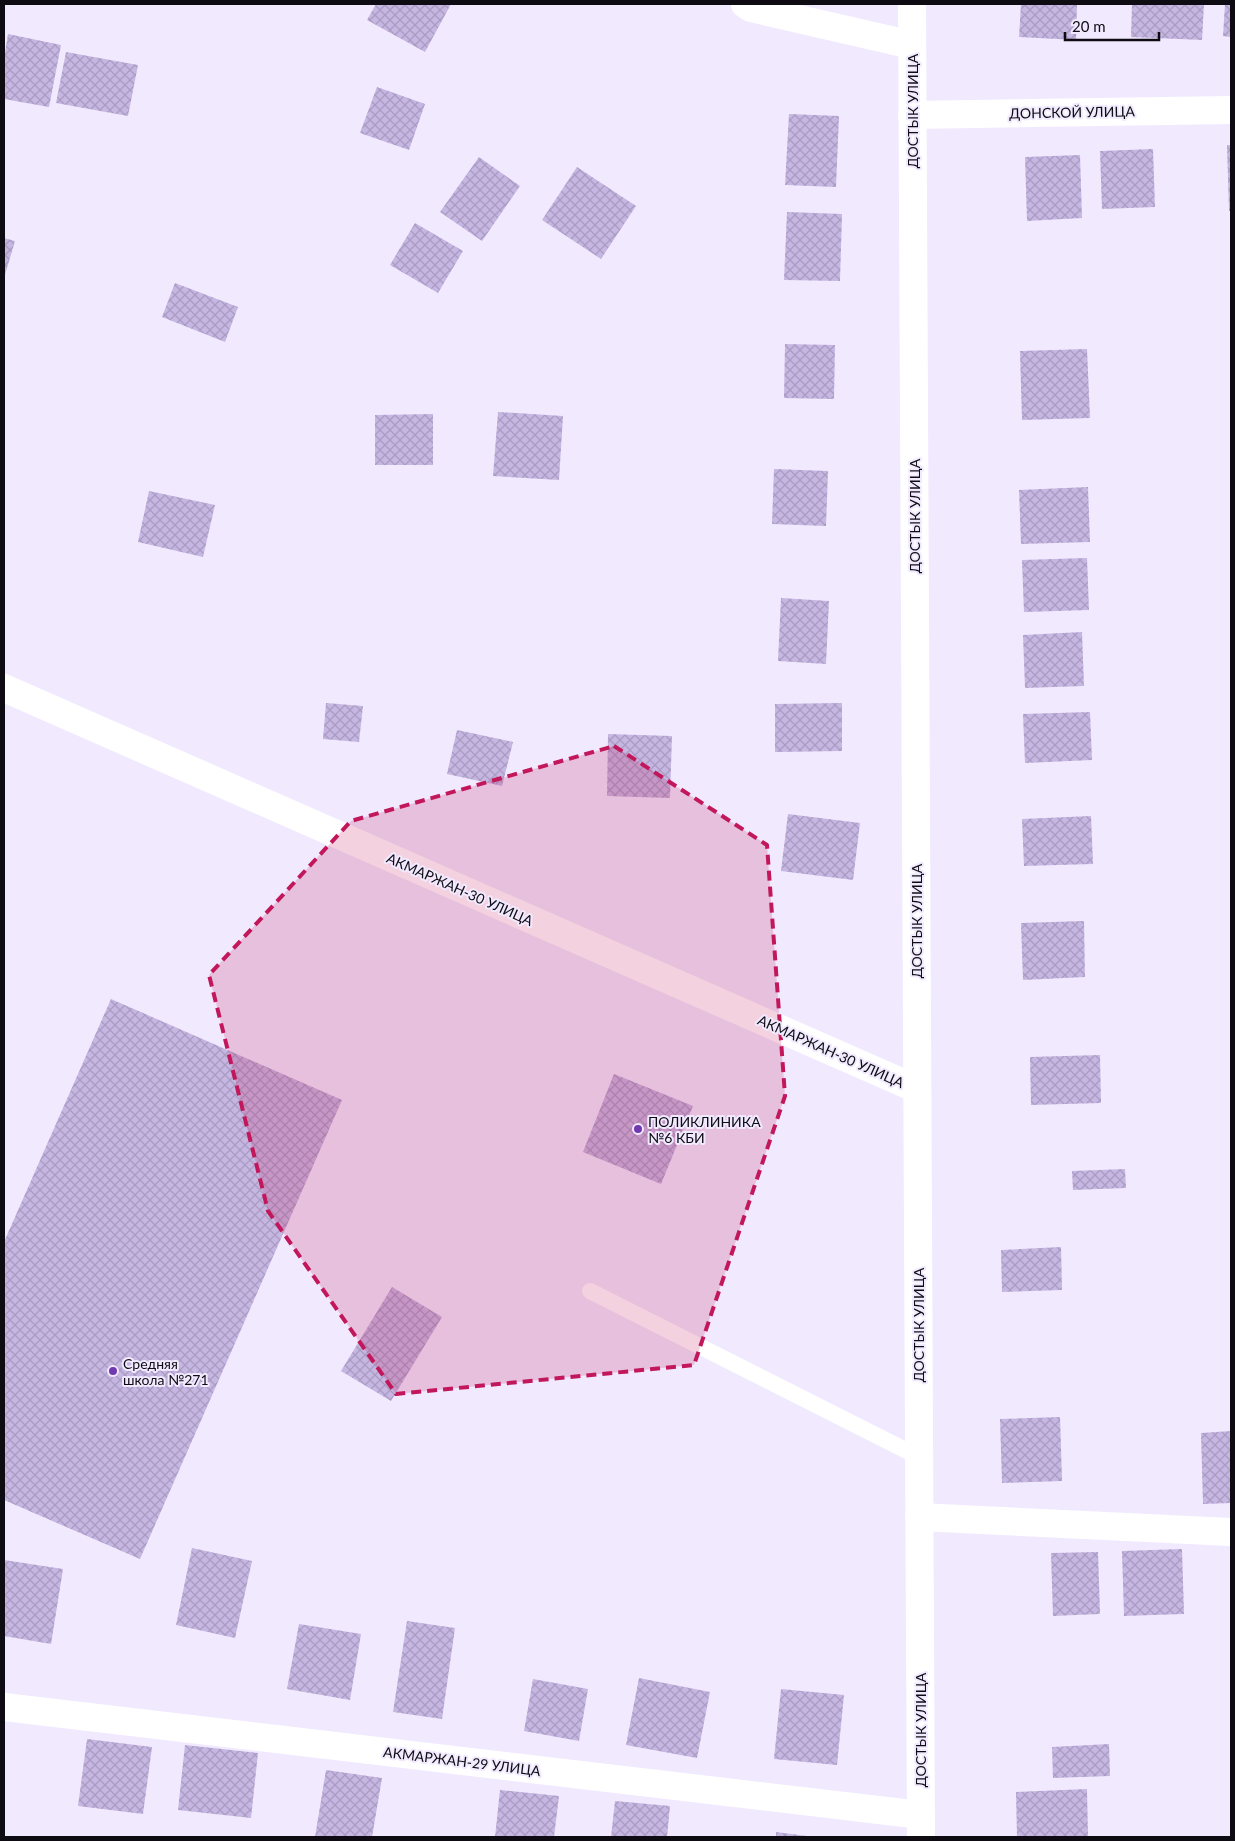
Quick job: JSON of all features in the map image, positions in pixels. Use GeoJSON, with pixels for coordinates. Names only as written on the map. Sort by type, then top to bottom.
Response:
{"type":"FeatureCollection","features":[{"type":"Feature","properties":{"kind":"street"},"geometry":{"type":"LineString","coordinates":[[745,4],[751,8],[912,45]]}},
{"type":"Feature","properties":{"kind":"street","name":"ДОСТЫК УЛИЦА"},"geometry":{"type":"LineString","coordinates":[[912,4],[921,1826]]}},
{"type":"Feature","properties":{"kind":"street","name":"ДОНСКОЙ УЛИЦА"},"geometry":{"type":"LineString","coordinates":[[912,115],[1231,110]]}},
{"type":"Feature","properties":{"kind":"street","name":"АКМАРЖАН-30 УЛИЦА"},"geometry":{"type":"LineString","coordinates":[[4,688],[917,1089]]}},
{"type":"Feature","properties":{"kind":"street"},"geometry":{"type":"LineString","coordinates":[[919,1517],[1231,1532]]}},
{"type":"Feature","properties":{"kind":"street","name":"АКМАРЖАН-29 УЛИЦА"},"geometry":{"type":"LineString","coordinates":[[4,1707],[921,1826]]}},
{"type":"Feature","properties":{"kind":"lane"},"geometry":{"type":"LineString","coordinates":[[590,1291],[919,1457]]}},
{"type":"Feature","properties":{"kind":"highlighted area"},"geometry":{"type":"Polygon","coordinates":[[[614,746],[767,845],[785,1096],[694,1365],[396,1394],[268,1211],[209,975],[351,821],[614,746]]]}},
{"type":"Feature","properties":{"kind":"building"},"geometry":{"type":"Polygon","coordinates":[[[376,4],[451,4],[425,52],[367,20],[376,4]]]}},
{"type":"Feature","properties":{"kind":"building"},"geometry":{"type":"Polygon","coordinates":[[[1021,4],[1077,4],[1076,40],[1019,37],[1021,4]]]}},
{"type":"Feature","properties":{"kind":"building"},"geometry":{"type":"Polygon","coordinates":[[[1132,4],[1204,4],[1202,40],[1131,37],[1132,4]]]}},
{"type":"Feature","properties":{"kind":"building"},"geometry":{"type":"Polygon","coordinates":[[[1225,4],[1231,4],[1231,37],[1223,36],[1225,4]]]}},
{"type":"Feature","properties":{"kind":"building"},"geometry":{"type":"Polygon","coordinates":[[[8,34],[61,45],[49,107],[4,99],[4,59],[8,34]]]}},
{"type":"Feature","properties":{"kind":"building"},"geometry":{"type":"Polygon","coordinates":[[[66,52],[138,65],[128,116],[56,103],[66,52]]]}},
{"type":"Feature","properties":{"kind":"building"},"geometry":{"type":"Polygon","coordinates":[[[377,87],[425,104],[409,150],[360,133],[377,87]]]}},
{"type":"Feature","properties":{"kind":"building"},"geometry":{"type":"Polygon","coordinates":[[[789,114],[839,116],[836,187],[785,185],[789,114]]]}},
{"type":"Feature","properties":{"kind":"building"},"geometry":{"type":"Polygon","coordinates":[[[1227,145],[1231,145],[1231,211],[1229,211],[1227,145]]]}},
{"type":"Feature","properties":{"kind":"building"},"geometry":{"type":"Polygon","coordinates":[[[1153,149],[1155,207],[1102,209],[1100,151],[1153,149]]]}},
{"type":"Feature","properties":{"kind":"building"},"geometry":{"type":"Polygon","coordinates":[[[1080,155],[1082,218],[1027,221],[1025,157],[1080,155]]]}},
{"type":"Feature","properties":{"kind":"building"},"geometry":{"type":"Polygon","coordinates":[[[479,157],[520,186],[482,241],[440,212],[479,157]]]}},
{"type":"Feature","properties":{"kind":"building"},"geometry":{"type":"Polygon","coordinates":[[[577,167],[636,206],[601,259],[542,220],[577,167]]]}},
{"type":"Feature","properties":{"kind":"building"},"geometry":{"type":"Polygon","coordinates":[[[787,212],[842,214],[840,281],[784,280],[787,212]]]}},
{"type":"Feature","properties":{"kind":"building"},"geometry":{"type":"Polygon","coordinates":[[[415,223],[463,251],[438,293],[390,265],[415,223]]]}},
{"type":"Feature","properties":{"kind":"building"},"geometry":{"type":"Polygon","coordinates":[[[4,238],[15,241],[4,278],[4,238]]]}},
{"type":"Feature","properties":{"kind":"building"},"geometry":{"type":"Polygon","coordinates":[[[175,283],[238,307],[225,342],[162,317],[175,283]]]}},
{"type":"Feature","properties":{"kind":"building"},"geometry":{"type":"Polygon","coordinates":[[[785,344],[835,345],[834,399],[784,398],[785,344]]]}},
{"type":"Feature","properties":{"kind":"building"},"geometry":{"type":"Polygon","coordinates":[[[1087,349],[1090,418],[1022,420],[1020,351],[1087,349]]]}},
{"type":"Feature","properties":{"kind":"building"},"geometry":{"type":"Polygon","coordinates":[[[498,412],[563,416],[559,480],[493,476],[498,412]]]}},
{"type":"Feature","properties":{"kind":"building"},"geometry":{"type":"Polygon","coordinates":[[[433,414],[433,465],[375,465],[375,415],[433,414]]]}},
{"type":"Feature","properties":{"kind":"building"},"geometry":{"type":"Polygon","coordinates":[[[774,469],[828,471],[826,526],[772,524],[774,469]]]}},
{"type":"Feature","properties":{"kind":"building"},"geometry":{"type":"Polygon","coordinates":[[[1088,487],[1090,542],[1021,544],[1019,490],[1088,487]]]}},
{"type":"Feature","properties":{"kind":"building"},"geometry":{"type":"Polygon","coordinates":[[[149,491],[215,505],[203,557],[138,542],[149,491]]]}},
{"type":"Feature","properties":{"kind":"building"},"geometry":{"type":"Polygon","coordinates":[[[1087,558],[1089,610],[1024,612],[1022,560],[1087,558]]]}},
{"type":"Feature","properties":{"kind":"building"},"geometry":{"type":"Polygon","coordinates":[[[781,598],[829,601],[826,664],[778,661],[781,598]]]}},
{"type":"Feature","properties":{"kind":"building"},"geometry":{"type":"Polygon","coordinates":[[[1082,632],[1084,686],[1025,688],[1023,635],[1082,632]]]}},
{"type":"Feature","properties":{"kind":"building"},"geometry":{"type":"Polygon","coordinates":[[[326,703],[363,706],[359,742],[323,739],[326,703]]]}},
{"type":"Feature","properties":{"kind":"building"},"geometry":{"type":"Polygon","coordinates":[[[842,703],[842,751],[775,752],[775,704],[842,703]]]}},
{"type":"Feature","properties":{"kind":"building"},"geometry":{"type":"Polygon","coordinates":[[[1090,712],[1092,760],[1025,763],[1023,714],[1090,712]]]}},
{"type":"Feature","properties":{"kind":"building"},"geometry":{"type":"Polygon","coordinates":[[[457,730],[513,742],[502,786],[447,774],[457,730]]]}},
{"type":"Feature","properties":{"kind":"building"},"geometry":{"type":"Polygon","coordinates":[[[608,734],[672,736],[670,798],[607,796],[608,734]]]}},
{"type":"Feature","properties":{"kind":"building"},"geometry":{"type":"Polygon","coordinates":[[[788,814],[860,823],[853,880],[781,871],[788,814]]]}},
{"type":"Feature","properties":{"kind":"building"},"geometry":{"type":"Polygon","coordinates":[[[1091,816],[1093,864],[1024,866],[1022,819],[1091,816]]]}},
{"type":"Feature","properties":{"kind":"building"},"geometry":{"type":"Polygon","coordinates":[[[1084,921],[1085,977],[1023,980],[1021,923],[1084,921]]]}},
{"type":"Feature","properties":{"kind":"building","name":"Средняя школа №271"},"geometry":{"type":"Polygon","coordinates":[[[111,999],[342,1100],[140,1559],[4,1500],[4,1242],[111,999]]]}},
{"type":"Feature","properties":{"kind":"building"},"geometry":{"type":"Polygon","coordinates":[[[1100,1055],[1101,1103],[1031,1105],[1030,1057],[1100,1055]]]}},
{"type":"Feature","properties":{"kind":"building","name":"ПОЛИКЛИНИКА №6 КБИ"},"geometry":{"type":"Polygon","coordinates":[[[614,1074],[693,1106],[661,1184],[583,1152],[614,1074]]]}},
{"type":"Feature","properties":{"kind":"building"},"geometry":{"type":"Polygon","coordinates":[[[1125,1169],[1126,1188],[1073,1190],[1072,1171],[1125,1169]]]}},
{"type":"Feature","properties":{"kind":"building"},"geometry":{"type":"Polygon","coordinates":[[[1061,1247],[1062,1290],[1002,1292],[1001,1250],[1061,1247]]]}},
{"type":"Feature","properties":{"kind":"building"},"geometry":{"type":"Polygon","coordinates":[[[392,1287],[442,1317],[391,1401],[341,1371],[392,1287]]]}},
{"type":"Feature","properties":{"kind":"building"},"geometry":{"type":"Polygon","coordinates":[[[1060,1417],[1062,1481],[1002,1483],[1000,1419],[1060,1417]]]}},
{"type":"Feature","properties":{"kind":"building"},"geometry":{"type":"Polygon","coordinates":[[[1231,1431],[1231,1503],[1203,1504],[1201,1433],[1231,1431]]]}},
{"type":"Feature","properties":{"kind":"building"},"geometry":{"type":"Polygon","coordinates":[[[192,1548],[252,1561],[235,1638],[176,1625],[192,1548]]]}},
{"type":"Feature","properties":{"kind":"building"},"geometry":{"type":"Polygon","coordinates":[[[1182,1549],[1184,1614],[1124,1616],[1122,1551],[1182,1549]]]}},
{"type":"Feature","properties":{"kind":"building"},"geometry":{"type":"Polygon","coordinates":[[[1098,1552],[1100,1614],[1053,1616],[1051,1553],[1098,1552]]]}},
{"type":"Feature","properties":{"kind":"building"},"geometry":{"type":"Polygon","coordinates":[[[4,1560],[63,1569],[51,1644],[4,1636],[4,1560]]]}},
{"type":"Feature","properties":{"kind":"building"},"geometry":{"type":"Polygon","coordinates":[[[407,1621],[455,1628],[442,1719],[393,1712],[407,1621]]]}},
{"type":"Feature","properties":{"kind":"building"},"geometry":{"type":"Polygon","coordinates":[[[299,1624],[361,1634],[350,1700],[287,1689],[299,1624]]]}},
{"type":"Feature","properties":{"kind":"building"},"geometry":{"type":"Polygon","coordinates":[[[639,1678],[710,1692],[697,1758],[626,1745],[639,1678]]]}},
{"type":"Feature","properties":{"kind":"building"},"geometry":{"type":"Polygon","coordinates":[[[533,1679],[588,1689],[579,1741],[524,1731],[533,1679]]]}},
{"type":"Feature","properties":{"kind":"building"},"geometry":{"type":"Polygon","coordinates":[[[781,1689],[844,1695],[837,1765],[774,1759],[781,1689]]]}},
{"type":"Feature","properties":{"kind":"building"},"geometry":{"type":"Polygon","coordinates":[[[87,1739],[152,1747],[143,1814],[78,1806],[87,1739]]]}},
{"type":"Feature","properties":{"kind":"building"},"geometry":{"type":"Polygon","coordinates":[[[1109,1744],[1110,1776],[1053,1778],[1052,1747],[1109,1744]]]}},
{"type":"Feature","properties":{"kind":"building"},"geometry":{"type":"Polygon","coordinates":[[[185,1745],[258,1753],[251,1818],[178,1810],[185,1745]]]}},
{"type":"Feature","properties":{"kind":"building"},"geometry":{"type":"Polygon","coordinates":[[[326,1770],[382,1778],[372,1837],[315,1837],[326,1770]]]}},
{"type":"Feature","properties":{"kind":"building"},"geometry":{"type":"Polygon","coordinates":[[[1087,1789],[1088,1837],[1017,1837],[1016,1792],[1087,1789]]]}},
{"type":"Feature","properties":{"kind":"building"},"geometry":{"type":"Polygon","coordinates":[[[500,1790],[559,1796],[554,1837],[495,1837],[500,1790]]]}},
{"type":"Feature","properties":{"kind":"building"},"geometry":{"type":"Polygon","coordinates":[[[615,1801],[670,1806],[667,1837],[611,1837],[615,1801]]]}},
{"type":"Feature","properties":{"kind":"building"},"geometry":{"type":"Polygon","coordinates":[[[776,1832],[807,1836],[807,1837],[776,1837],[776,1832]]]}},
{"type":"Feature","properties":{"kind":"place","name":"ПОЛИКЛИНИКА №6 КБИ"},"geometry":{"type":"Point","coordinates":[638,1129]}},
{"type":"Feature","properties":{"kind":"place","name":"Средняя школа №271"},"geometry":{"type":"Point","coordinates":[113,1371]}}]}
